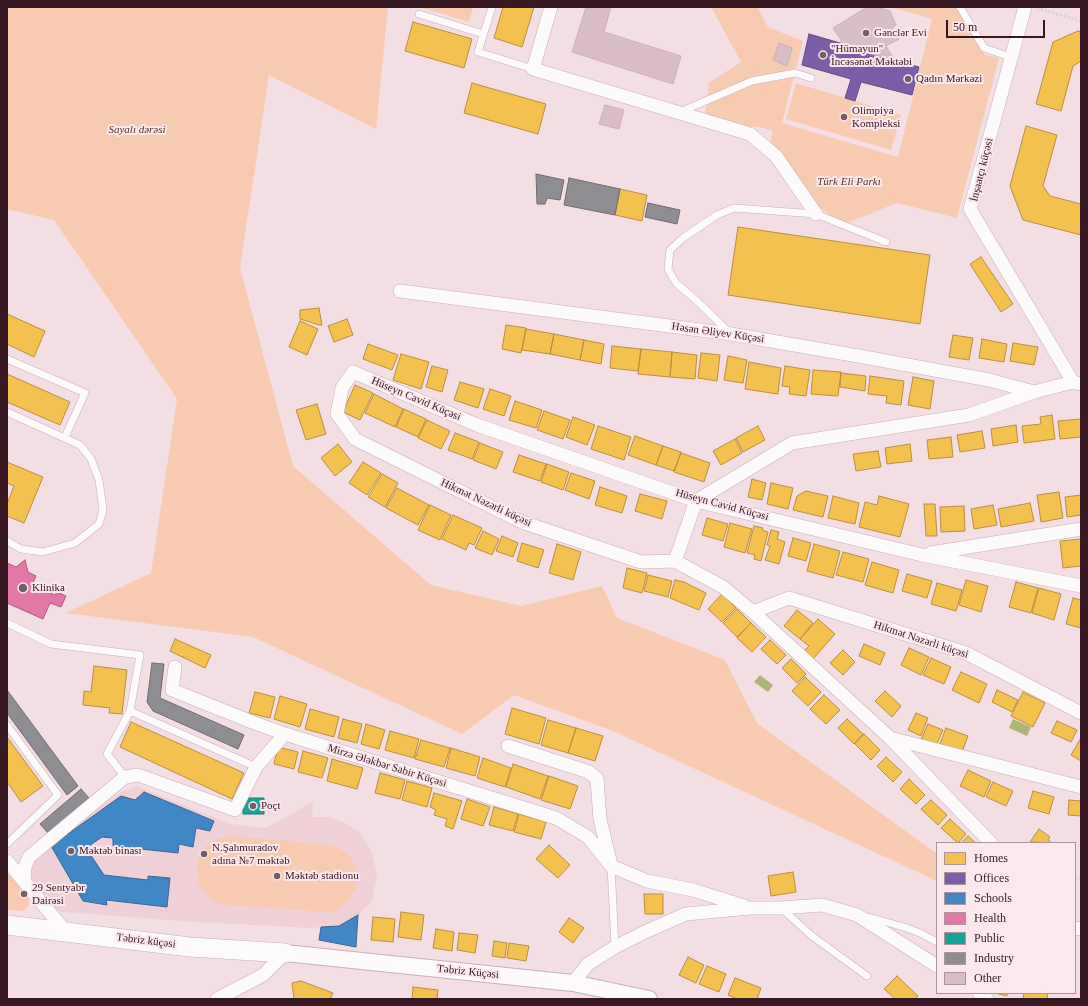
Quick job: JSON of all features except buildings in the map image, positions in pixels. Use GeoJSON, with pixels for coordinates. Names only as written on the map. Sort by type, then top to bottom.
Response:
{"type":"FeatureCollection","features":[{"type":"Feature","properties":{"kind":"main road","name":"Təbriz küçəsi"},"geometry":{"type":"LineString","coordinates":[[7,925],[190,947],[285,953]]}},
{"type":"Feature","properties":{"kind":"street"},"geometry":{"type":"LineString","coordinates":[[551,7],[533,69],[750,134],[776,156],[816,214]]}},
{"type":"Feature","properties":{"kind":"street","name":"İnşaatçı küçəsi"},"geometry":{"type":"LineString","coordinates":[[1025,7],[970,209],[1077,383]]}},
{"type":"Feature","properties":{"kind":"street","name":"Həsən Əliyev Küçəsi"},"geometry":{"type":"LineString","coordinates":[[400,291],[731,334],[981,379],[1034,392]]}},
{"type":"Feature","properties":{"kind":"street","name":"Hüseyn Cavid Küçəsi"},"geometry":{"type":"LineString","coordinates":[[353,372],[477,425],[696,501],[922,555],[1081,586]]}},
{"type":"Feature","properties":{"kind":"street","name":"Hikmət Nəzərli küçəsi"},"geometry":{"type":"LineString","coordinates":[[353,372],[342,388],[337,414],[355,439],[522,522],[641,562],[675,561]]}},
{"type":"Feature","properties":{"kind":"street","name":"Həsən Əliyev Küçəsi"},"geometry":{"type":"LineString","coordinates":[[696,501],[792,443],[969,415],[1034,392],[1077,383]]}},
{"type":"Feature","properties":{"kind":"street"},"geometry":{"type":"LineString","coordinates":[[696,501],[675,561],[723,587],[753,612],[890,738],[990,842]]}},
{"type":"Feature","properties":{"kind":"street"},"geometry":{"type":"LineString","coordinates":[[922,555],[1081,529]]}},
{"type":"Feature","properties":{"kind":"street","name":"Hikmət Nəzərli küçəsi"},"geometry":{"type":"LineString","coordinates":[[753,612],[789,598],[966,653],[1081,713]]}},
{"type":"Feature","properties":{"kind":"street","name":"Mirzə Ələkbər Sabir Küçəsi"},"geometry":{"type":"LineString","coordinates":[[176,667],[172,690],[285,734],[556,818],[588,837],[611,866]]}},
{"type":"Feature","properties":{"kind":"street"},"geometry":{"type":"LineString","coordinates":[[24,881],[25,867],[29,857],[125,777],[138,775],[235,810],[256,767],[285,734]]}},
{"type":"Feature","properties":{"kind":"street"},"geometry":{"type":"LineString","coordinates":[[890,738],[1081,787]]}},
{"type":"Feature","properties":{"kind":"street"},"geometry":{"type":"LineString","coordinates":[[508,746],[589,772],[597,779],[600,818],[611,866],[647,881],[699,892],[750,908]]}},
{"type":"Feature","properties":{"kind":"street"},"geometry":{"type":"LineString","coordinates":[[7,861],[66,932]]}},
{"type":"Feature","properties":{"kind":"street"},"geometry":{"type":"LineString","coordinates":[[573,983],[588,964],[615,947],[646,931],[686,914],[750,908],[781,908],[822,905],[857,914],[936,965]]}},
{"type":"Feature","properties":{"kind":"street"},"geometry":{"type":"LineString","coordinates":[[216,999],[263,975],[285,953]]}},
{"type":"Feature","properties":{"kind":"street","name":"Təbriz Küçəsi"},"geometry":{"type":"LineString","coordinates":[[285,953],[573,983],[649,999]]}},
{"type":"Feature","properties":{"kind":"lane"},"geometry":{"type":"LineString","coordinates":[[492,7],[478,52],[533,69]]}},
{"type":"Feature","properties":{"kind":"lane"},"geometry":{"type":"LineString","coordinates":[[960,7],[984,48],[1011,57]]}},
{"type":"Feature","properties":{"kind":"lane"},"geometry":{"type":"LineString","coordinates":[[419,14],[484,34]]}},
{"type":"Feature","properties":{"kind":"lane"},"geometry":{"type":"LineString","coordinates":[[678,113],[752,81],[794,73],[812,78]]}},
{"type":"Feature","properties":{"kind":"lane"},"geometry":{"type":"LineString","coordinates":[[731,334],[676,283],[668,269],[670,250],[683,238],[717,214],[734,208],[816,214],[886,242]]}},
{"type":"Feature","properties":{"kind":"lane"},"geometry":{"type":"LineString","coordinates":[[7,359],[84,393],[64,438]]}},
{"type":"Feature","properties":{"kind":"lane"},"geometry":{"type":"LineString","coordinates":[[7,412],[80,445],[91,459],[99,480],[103,510],[99,524],[75,543],[43,552],[21,549],[7,541]]}},
{"type":"Feature","properties":{"kind":"lane"},"geometry":{"type":"LineString","coordinates":[[7,623],[51,644],[140,655],[130,712],[107,754],[125,777]]}},
{"type":"Feature","properties":{"kind":"lane"},"geometry":{"type":"LineString","coordinates":[[130,712],[256,767]]}},
{"type":"Feature","properties":{"kind":"lane"},"geometry":{"type":"LineString","coordinates":[[7,725],[58,795],[7,844]]}},
{"type":"Feature","properties":{"kind":"lane"},"geometry":{"type":"LineString","coordinates":[[611,866],[615,947]]}},
{"type":"Feature","properties":{"kind":"lane"},"geometry":{"type":"LineString","coordinates":[[781,908],[812,936],[867,976]]}},
{"type":"Feature","properties":{"kind":"lane"},"geometry":{"type":"LineString","coordinates":[[857,914],[904,927],[936,942]]}},
{"type":"Feature","properties":{"kind":"path"},"geometry":{"type":"LineString","coordinates":[[1035,7],[1081,21]]}},
{"type":"Feature","properties":{"kind":"shaded area"},"geometry":{"type":"Polygon","coordinates":[[[760,675],[773,685],[768,692],[754,682],[760,675]]]}},
{"type":"Feature","properties":{"kind":"shaded area"},"geometry":{"type":"Polygon","coordinates":[[[1013,719],[1031,727],[1027,736],[1009,728],[1013,719]]]}},
{"type":"Feature","properties":{"kind":"shaded area","name":"N.Şahmuradov adına №7 məktəb"},"geometry":{"type":"Polygon","coordinates":[[[136,786],[231,824],[266,828],[313,802],[312,817],[328,817],[343,822],[359,831],[371,850],[377,875],[372,901],[354,919],[339,926],[309,928],[181,921],[52,911],[30,875],[30,858],[123,791],[136,786]]]}},
{"type":"Feature","properties":{"kind":"green space","name":"Sayalı dərəsi"},"geometry":{"type":"Polygon","coordinates":[[[7,7],[388,7],[376,129],[269,75],[240,268],[293,466],[431,585],[521,606],[602,586],[617,618],[725,660],[757,723],[936,853],[936,881],[613,731],[514,695],[462,734],[253,637],[66,613],[151,573],[177,399],[54,220],[7,209],[7,7]]]}},
{"type":"Feature","properties":{"kind":"green space"},"geometry":{"type":"Polygon","coordinates":[[[423,7],[473,7],[469,22],[423,7]]]}},
{"type":"Feature","properties":{"kind":"green space","name":"Türk Eli Parkı"},"geometry":{"type":"Polygon","coordinates":[[[711,7],[758,8],[768,27],[803,41],[782,123],[898,157],[932,19],[891,7],[957,7],[985,55],[999,58],[957,218],[897,203],[842,225],[807,197],[770,144],[773,131],[760,127],[734,126],[708,118],[705,112],[709,83],[741,62],[711,7]]]}},
{"type":"Feature","properties":{"kind":"green space","name":"Olimpiya Kompleksi"},"geometry":{"type":"Polygon","coordinates":[[[796,83],[901,115],[891,150],[786,119],[796,83]]]}},
{"type":"Feature","properties":{"kind":"green space","name":"Məktəb stadionu"},"geometry":{"type":"Polygon","coordinates":[[[232,836],[333,845],[347,853],[352,859],[357,874],[356,889],[347,903],[334,911],[326,912],[224,905],[210,898],[200,886],[197,878],[197,862],[204,848],[210,843],[217,839],[232,836]]]}},
{"type":"Feature","properties":{"kind":"green space"},"geometry":{"type":"Polygon","coordinates":[[[7,875],[14,878],[29,897],[29,904],[26,909],[22,911],[7,910],[7,875]]]}},
{"type":"Feature","properties":{"kind":"place","name":"Gənclər Evi"},"geometry":{"type":"Point","coordinates":[866,33]}},
{"type":"Feature","properties":{"kind":"place","name":"\"Hümayun\" İncəsənət Məktəbi"},"geometry":{"type":"Point","coordinates":[823,55]}},
{"type":"Feature","properties":{"kind":"place","name":"Qadın Mərkəzi"},"geometry":{"type":"Point","coordinates":[908,79]}},
{"type":"Feature","properties":{"kind":"place","name":"Olimpiya Kompleksi"},"geometry":{"type":"Point","coordinates":[844,117]}},
{"type":"Feature","properties":{"kind":"place","name":"Klinika"},"geometry":{"type":"Point","coordinates":[23,588]}},
{"type":"Feature","properties":{"kind":"place","name":"Poçt"},"geometry":{"type":"Point","coordinates":[253,806]}},
{"type":"Feature","properties":{"kind":"place","name":"Məktəb binası"},"geometry":{"type":"Point","coordinates":[71,851]}},
{"type":"Feature","properties":{"kind":"place","name":"N.Şahmuradov adına №7 məktəb"},"geometry":{"type":"Point","coordinates":[204,854]}},
{"type":"Feature","properties":{"kind":"place","name":"Məktəb stadionu"},"geometry":{"type":"Point","coordinates":[277,876]}},
{"type":"Feature","properties":{"kind":"place","name":"29 Sentyabr Dairəsi"},"geometry":{"type":"Point","coordinates":[24,894]}}]}
